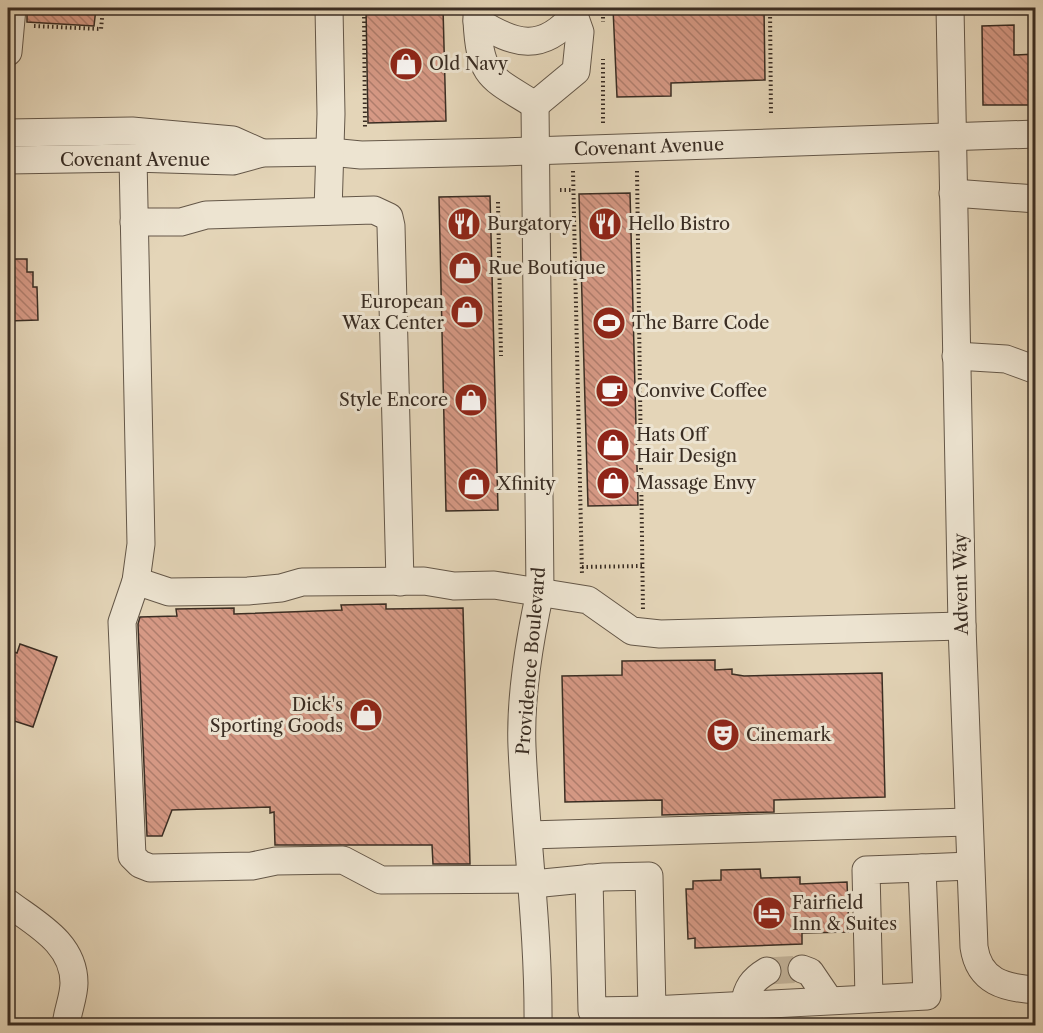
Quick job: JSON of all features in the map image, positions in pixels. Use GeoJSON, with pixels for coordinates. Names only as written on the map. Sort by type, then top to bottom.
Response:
{"type":"FeatureCollection","features":[{"type":"Feature","properties":{"kind":"street"},"geometry":{"type":"LineString","coordinates":[[328,211],[329,8]]}},
{"type":"Feature","properties":{"kind":"street","name":"Advent Way"},"geometry":{"type":"LineString","coordinates":[[950,8],[962,626],[968,822],[976,959],[991,981],[1005,987],[1035,990]]}},
{"type":"Feature","properties":{"kind":"street"},"geometry":{"type":"LineString","coordinates":[[477,14],[501,36],[515,41],[530,42],[543,40],[558,32],[574,11]]}},
{"type":"Feature","properties":{"kind":"street"},"geometry":{"type":"LineString","coordinates":[[477,14],[479,53],[487,70],[497,83],[535,105],[576,71],[580,32],[574,11]]}},
{"type":"Feature","properties":{"kind":"street"},"geometry":{"type":"LineString","coordinates":[[8,52],[19,17]]}},
{"type":"Feature","properties":{"kind":"street","name":"Providence Boulevard"},"geometry":{"type":"LineString","coordinates":[[535,105],[540,592],[530,636],[522,744],[539,959],[538,1026]]}},
{"type":"Feature","properties":{"kind":"street","name":"Covenant Avenue"},"geometry":{"type":"LineString","coordinates":[[11,131],[132,131],[233,140],[262,153]]}},
{"type":"Feature","properties":{"kind":"street","name":"Covenant Avenue"},"geometry":{"type":"LineString","coordinates":[[8,160],[133,158],[233,160],[262,153],[330,152],[361,155],[536,151],[1035,134]]}},
{"type":"Feature","properties":{"kind":"street"},"geometry":{"type":"LineString","coordinates":[[133,158],[141,543],[136,581],[122,622],[129,844],[132,856],[140,864],[150,868],[252,867],[276,861],[344,860],[381,880],[532,882],[649,876],[652,1010]]}},
{"type":"Feature","properties":{"kind":"street"},"geometry":{"type":"LineString","coordinates":[[953,193],[1035,199]]}},
{"type":"Feature","properties":{"kind":"street"},"geometry":{"type":"LineString","coordinates":[[134,222],[181,222],[206,215],[374,210],[383,212],[391,226],[400,582]]}},
{"type":"Feature","properties":{"kind":"street"},"geometry":{"type":"LineString","coordinates":[[956,356],[1006,359],[1035,370]]}},
{"type":"Feature","properties":{"kind":"street"},"geometry":{"type":"LineString","coordinates":[[136,581],[169,592],[248,591],[282,588],[302,582],[424,581],[454,586],[495,585],[588,600],[632,631],[660,634],[962,626]]}},
{"type":"Feature","properties":{"kind":"street"},"geometry":{"type":"LineString","coordinates":[[529,835],[968,822]]}},
{"type":"Feature","properties":{"kind":"street"},"geometry":{"type":"LineString","coordinates":[[869,998],[866,870],[970,866]]}},
{"type":"Feature","properties":{"kind":"street"},"geometry":{"type":"LineString","coordinates":[[589,878],[592,1011],[652,1010],[927,996],[922,868]]}},
{"type":"Feature","properties":{"kind":"street"},"geometry":{"type":"LineString","coordinates":[[8,903],[58,940],[68,954],[74,985],[66,1026]]}},
{"type":"Feature","properties":{"kind":"street"},"geometry":{"type":"LineString","coordinates":[[802,969],[810,972],[829,1000]]}},
{"type":"Feature","properties":{"kind":"street"},"geometry":{"type":"LineString","coordinates":[[744,1005],[746,991],[755,978],[767,971]]}},
{"type":"Feature","properties":{"kind":"path"},"geometry":{"type":"LineString","coordinates":[[19,17],[100,29],[103,8]]}},
{"type":"Feature","properties":{"kind":"path"},"geometry":{"type":"LineString","coordinates":[[364,8],[365,128]]}},
{"type":"Feature","properties":{"kind":"path"},"geometry":{"type":"LineString","coordinates":[[603,8],[603,31]]}},
{"type":"Feature","properties":{"kind":"path"},"geometry":{"type":"LineString","coordinates":[[770,8],[771,116]]}},
{"type":"Feature","properties":{"kind":"path"},"geometry":{"type":"LineString","coordinates":[[603,54],[603,123]]}},
{"type":"Feature","properties":{"kind":"path"},"geometry":{"type":"LineString","coordinates":[[637,168],[643,620]]}},
{"type":"Feature","properties":{"kind":"path"},"geometry":{"type":"LineString","coordinates":[[573,171],[582,579]]}},
{"type":"Feature","properties":{"kind":"path"},"geometry":{"type":"LineString","coordinates":[[560,190],[573,190]]}},
{"type":"Feature","properties":{"kind":"path"},"geometry":{"type":"LineString","coordinates":[[498,202],[501,356]]}},
{"type":"Feature","properties":{"kind":"path"},"geometry":{"type":"LineString","coordinates":[[582,567],[642,566]]}},
{"type":"Feature","properties":{"kind":"building"},"geometry":{"type":"Polygon","coordinates":[[[27,8],[96,8],[94,26],[27,22],[27,8]]]}},
{"type":"Feature","properties":{"kind":"building","name":"Old Navy"},"geometry":{"type":"Polygon","coordinates":[[[366,8],[443,8],[446,121],[368,123],[366,8]]]}},
{"type":"Feature","properties":{"kind":"building"},"geometry":{"type":"Polygon","coordinates":[[[613,8],[764,8],[765,80],[671,83],[671,96],[617,97],[613,8]]]}},
{"type":"Feature","properties":{"kind":"building"},"geometry":{"type":"Polygon","coordinates":[[[1014,25],[1014,55],[1035,54],[1035,105],[983,105],[982,26],[1014,25]]]}},
{"type":"Feature","properties":{"kind":"building"},"geometry":{"type":"Polygon","coordinates":[[[630,193],[638,505],[588,506],[579,194],[630,193]]]}},
{"type":"Feature","properties":{"kind":"building"},"geometry":{"type":"Polygon","coordinates":[[[490,196],[498,510],[446,511],[439,197],[490,196]]]}},
{"type":"Feature","properties":{"kind":"building"},"geometry":{"type":"Polygon","coordinates":[[[8,259],[27,259],[27,272],[33,272],[33,287],[37,287],[38,320],[8,321],[8,259]]]}},
{"type":"Feature","properties":{"kind":"building","name":"Dick's Sporting Goods"},"geometry":{"type":"Polygon","coordinates":[[[386,604],[386,609],[463,608],[470,864],[433,864],[432,845],[275,845],[274,812],[270,813],[270,807],[172,810],[162,836],[147,836],[138,624],[140,617],[177,616],[176,609],[234,608],[234,614],[342,610],[341,605],[386,604]]]}},
{"type":"Feature","properties":{"kind":"building"},"geometry":{"type":"Polygon","coordinates":[[[20,644],[57,657],[33,727],[8,719],[8,650],[17,653],[20,644]]]}},
{"type":"Feature","properties":{"kind":"building","name":"Cinemark"},"geometry":{"type":"Polygon","coordinates":[[[715,660],[715,670],[732,669],[732,674],[744,676],[882,673],[885,797],[774,800],[774,812],[662,815],[662,800],[565,802],[562,676],[622,675],[622,661],[715,660]]]}},
{"type":"Feature","properties":{"kind":"building","name":"Fairfield Inn & Suites"},"geometry":{"type":"Polygon","coordinates":[[[760,869],[761,878],[800,877],[800,884],[847,882],[849,932],[802,933],[802,944],[695,948],[695,938],[688,939],[686,889],[693,889],[693,881],[721,880],[721,870],[760,869]]]}},
{"type":"Feature","properties":{"kind":"tunnel"},"geometry":{"type":"LineString","coordinates":[[767,971],[802,969]]}},
{"type":"Feature","properties":{"kind":"place","name":"Old Navy"},"geometry":{"type":"Point","coordinates":[406,64]}},
{"type":"Feature","properties":{"kind":"place","name":"Burgatory"},"geometry":{"type":"Point","coordinates":[464,224]}},
{"type":"Feature","properties":{"kind":"place","name":"Hello Bistro"},"geometry":{"type":"Point","coordinates":[605,224]}},
{"type":"Feature","properties":{"kind":"place","name":"Rue Boutique"},"geometry":{"type":"Point","coordinates":[465,268]}},
{"type":"Feature","properties":{"kind":"place","name":"European Wax Center"},"geometry":{"type":"Point","coordinates":[467,312]}},
{"type":"Feature","properties":{"kind":"place","name":"The Barre Code"},"geometry":{"type":"Point","coordinates":[609,323]}},
{"type":"Feature","properties":{"kind":"place","name":"Convive Coffee"},"geometry":{"type":"Point","coordinates":[612,391]}},
{"type":"Feature","properties":{"kind":"place","name":"Style Encore"},"geometry":{"type":"Point","coordinates":[471,400]}},
{"type":"Feature","properties":{"kind":"place","name":"Hats Off Hair Design"},"geometry":{"type":"Point","coordinates":[613,445]}},
{"type":"Feature","properties":{"kind":"place","name":"Massage Envy"},"geometry":{"type":"Point","coordinates":[613,483]}},
{"type":"Feature","properties":{"kind":"place","name":"Xfinity"},"geometry":{"type":"Point","coordinates":[474,484]}},
{"type":"Feature","properties":{"kind":"place","name":"Dick's Sporting Goods"},"geometry":{"type":"Point","coordinates":[366,715]}},
{"type":"Feature","properties":{"kind":"place","name":"Cinemark"},"geometry":{"type":"Point","coordinates":[723,735]}},
{"type":"Feature","properties":{"kind":"place","name":"Fairfield Inn & Suites"},"geometry":{"type":"Point","coordinates":[769,913]}}]}
